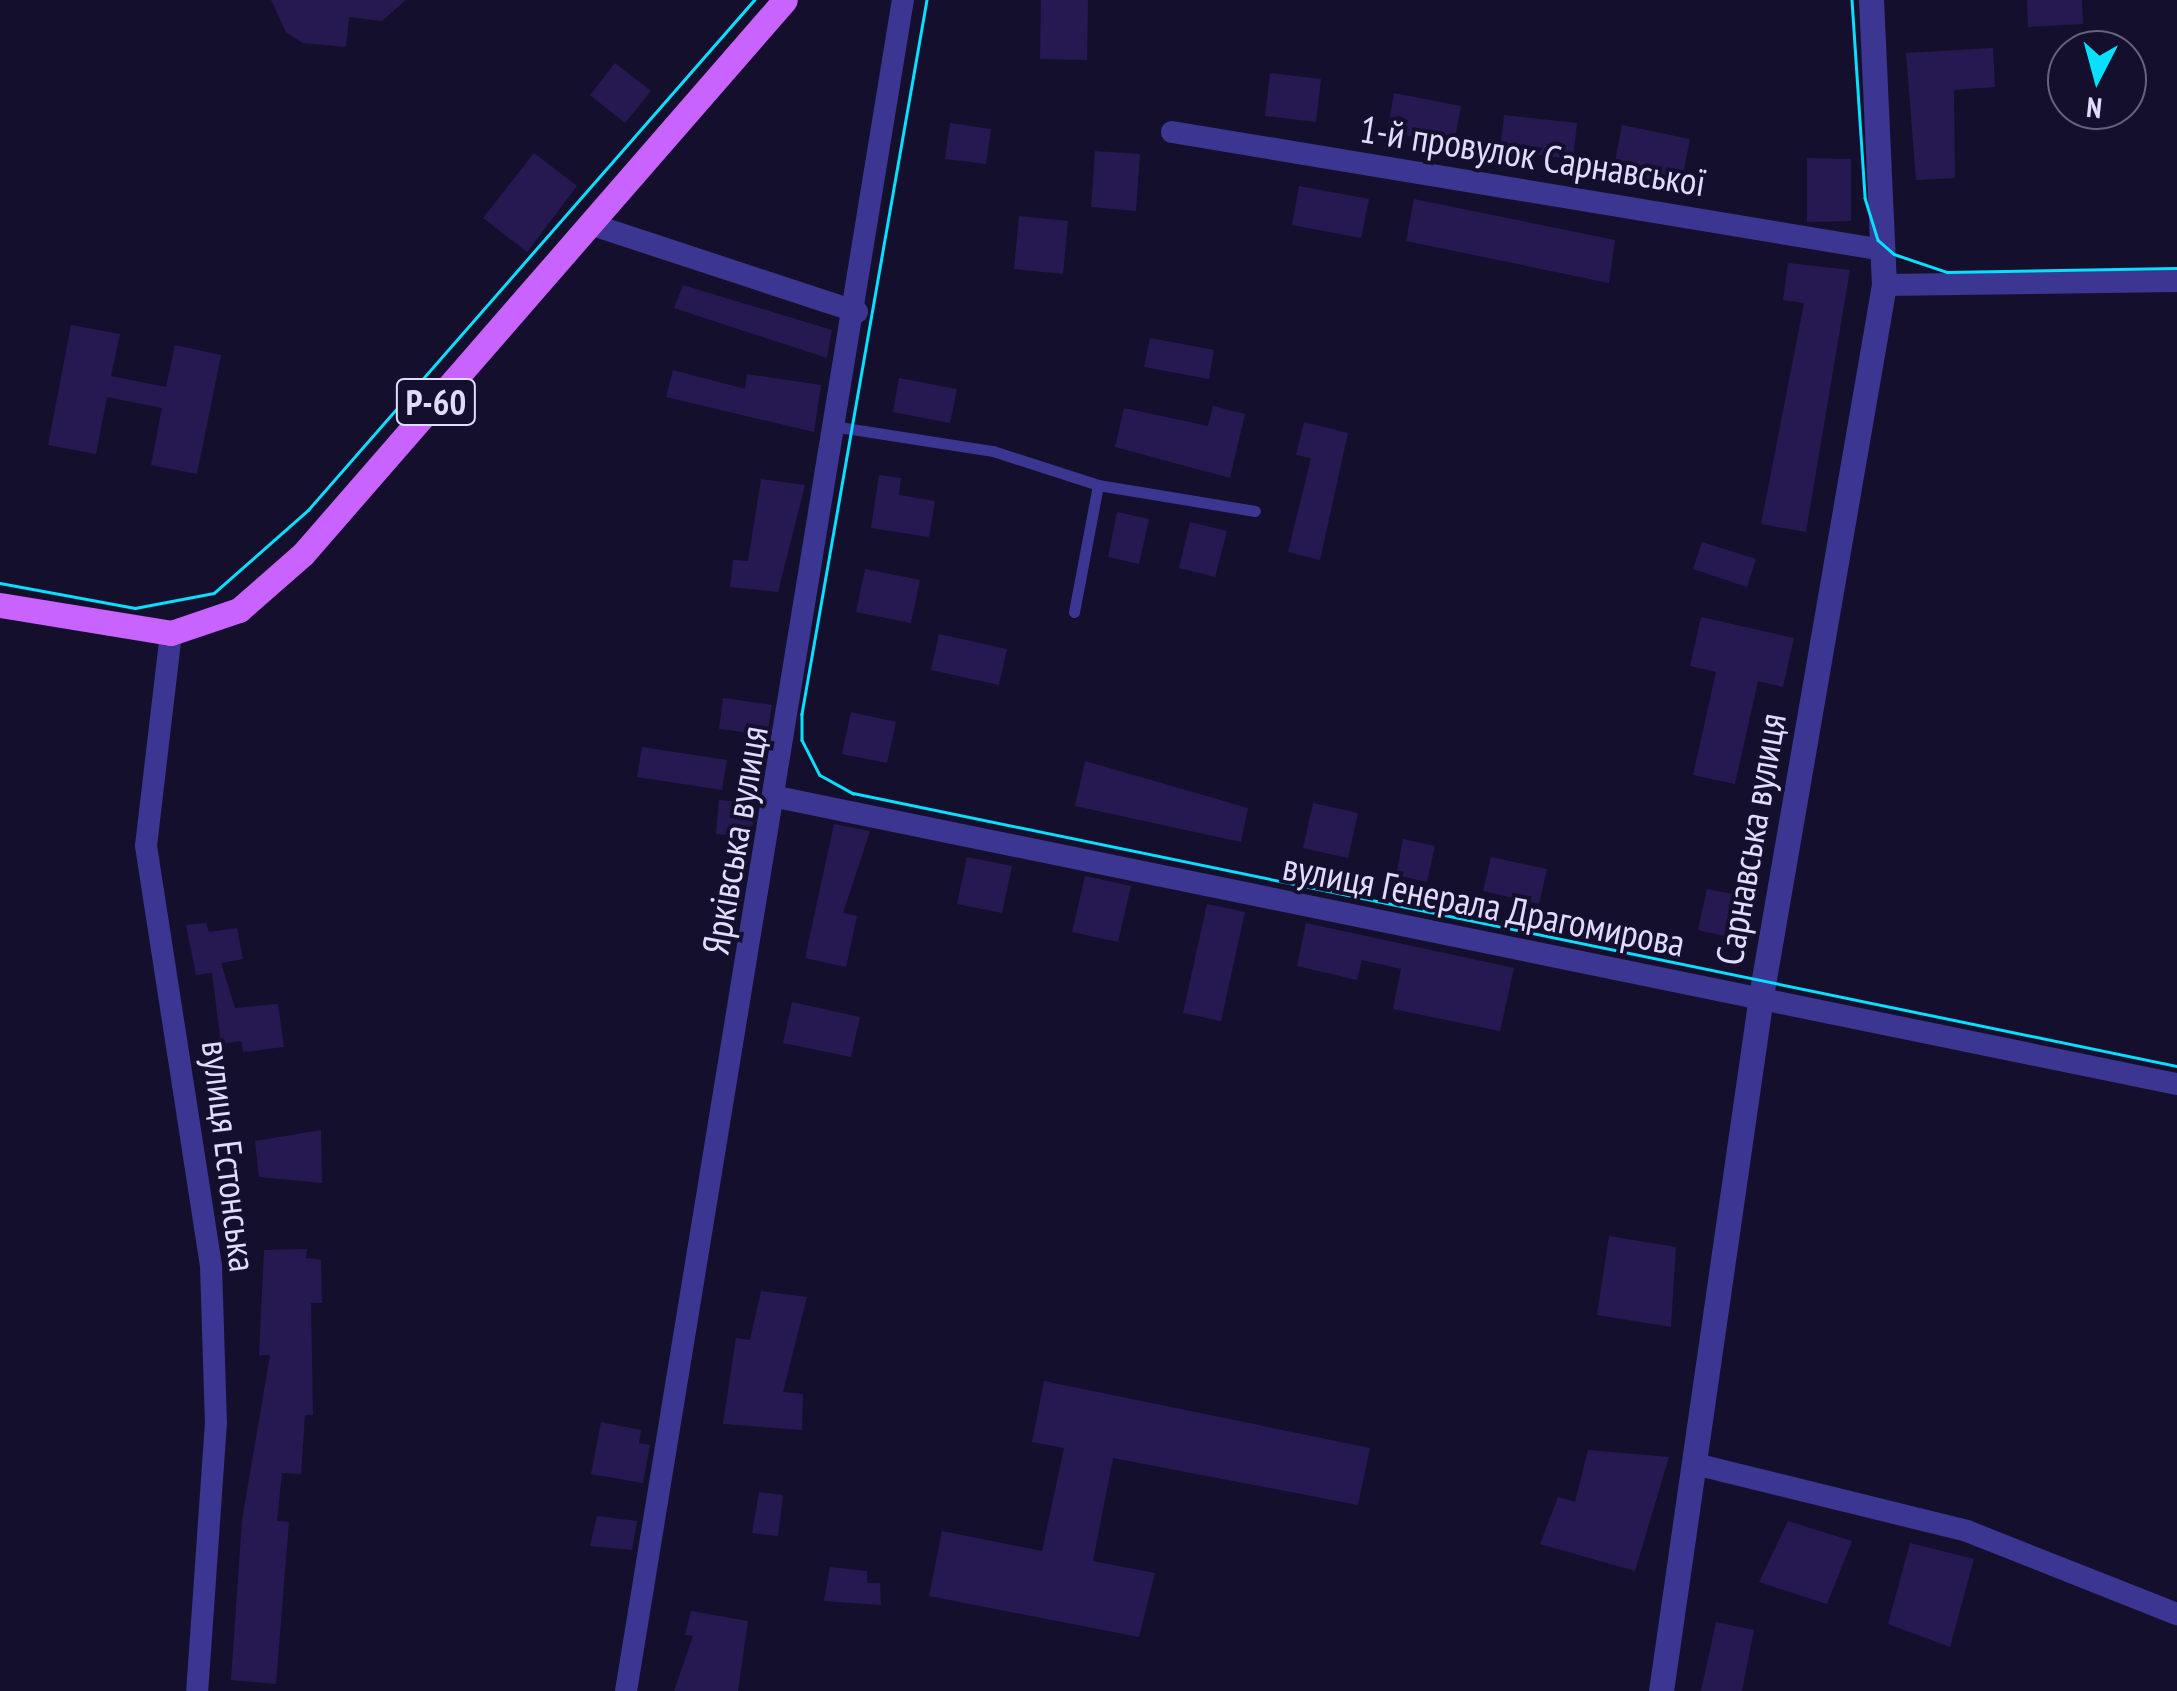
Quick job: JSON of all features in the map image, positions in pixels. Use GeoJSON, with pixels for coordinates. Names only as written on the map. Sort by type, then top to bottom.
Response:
{"type":"FeatureCollection","features":[{"type":"Feature","properties":{"kind":"main road","name":"Р-60"},"geometry":{"type":"LineString","coordinates":[[0,605],[171,633],[239,610],[303,554],[785,0]]}},
{"type":"Feature","properties":{"kind":"street","name":"Ярківська вулиця"},"geometry":{"type":"LineString","coordinates":[[626,1691],[839,427],[903,0]]}},
{"type":"Feature","properties":{"kind":"street","name":"Сарнавська вулиця"},"geometry":{"type":"LineString","coordinates":[[1661,1691],[1699,1465],[1761,996],[1884,285],[1872,0]]}},
{"type":"Feature","properties":{"kind":"street","name":"1-й провулок Сарнавської"},"geometry":{"type":"LineString","coordinates":[[1172,132],[1883,250]]}},
{"type":"Feature","properties":{"kind":"street"},"geometry":{"type":"LineString","coordinates":[[593,225],[857,312]]}},
{"type":"Feature","properties":{"kind":"street"},"geometry":{"type":"LineString","coordinates":[[1884,285],[2177,281]]}},
{"type":"Feature","properties":{"kind":"street","name":"вулиця Естонська"},"geometry":{"type":"LineString","coordinates":[[171,633],[146,846],[212,1266],[216,1422],[197,1691]]}},
{"type":"Feature","properties":{"kind":"street","name":"вулиця Генерала Драгомирова"},"geometry":{"type":"LineString","coordinates":[[776,797],[2177,1084]]}},
{"type":"Feature","properties":{"kind":"street"},"geometry":{"type":"LineString","coordinates":[[1699,1465],[1967,1531],[2177,1614]]}},
{"type":"Feature","properties":{"kind":"lane"},"geometry":{"type":"LineString","coordinates":[[839,427],[993,451],[1098,485],[1255,511]]}},
{"type":"Feature","properties":{"kind":"lane"},"geometry":{"type":"LineString","coordinates":[[1074,612],[1098,485]]}},
{"type":"Feature","properties":{"kind":"building"},"geometry":{"type":"Polygon","coordinates":[[[271,0],[406,0],[382,21],[349,17],[346,47],[303,43],[286,32],[271,0]]]}},
{"type":"Feature","properties":{"kind":"building"},"geometry":{"type":"Polygon","coordinates":[[[1041,0],[1088,0],[1087,60],[1040,59],[1041,0]]]}},
{"type":"Feature","properties":{"kind":"building"},"geometry":{"type":"Polygon","coordinates":[[[2027,0],[2082,0],[2083,24],[2028,27],[2027,0]]]}},
{"type":"Feature","properties":{"kind":"building"},"geometry":{"type":"Polygon","coordinates":[[[1993,48],[1995,87],[1954,90],[1955,178],[1916,180],[1906,53],[1993,48]]]}},
{"type":"Feature","properties":{"kind":"building"},"geometry":{"type":"Polygon","coordinates":[[[615,63],[651,91],[625,123],[590,95],[615,63]]]}},
{"type":"Feature","properties":{"kind":"building"},"geometry":{"type":"Polygon","coordinates":[[[1270,73],[1321,79],[1316,122],[1265,116],[1270,73]]]}},
{"type":"Feature","properties":{"kind":"building"},"geometry":{"type":"Polygon","coordinates":[[[1394,93],[1461,106],[1454,144],[1387,132],[1394,93]]]}},
{"type":"Feature","properties":{"kind":"building"},"geometry":{"type":"Polygon","coordinates":[[[1504,115],[1577,123],[1573,159],[1500,150],[1504,115]]]}},
{"type":"Feature","properties":{"kind":"building"},"geometry":{"type":"Polygon","coordinates":[[[950,123],[991,129],[986,164],[945,159],[950,123]]]}},
{"type":"Feature","properties":{"kind":"building"},"geometry":{"type":"Polygon","coordinates":[[[1622,125],[1690,139],[1681,185],[1613,172],[1622,125]]]}},
{"type":"Feature","properties":{"kind":"building"},"geometry":{"type":"Polygon","coordinates":[[[1095,151],[1140,154],[1136,211],[1091,207],[1095,151]]]}},
{"type":"Feature","properties":{"kind":"building"},"geometry":{"type":"Polygon","coordinates":[[[534,153],[577,186],[527,252],[483,218],[534,153]]]}},
{"type":"Feature","properties":{"kind":"building"},"geometry":{"type":"Polygon","coordinates":[[[1807,158],[1851,159],[1851,221],[1807,222],[1807,158]]]}},
{"type":"Feature","properties":{"kind":"building"},"geometry":{"type":"Polygon","coordinates":[[[1299,186],[1369,199],[1361,238],[1292,225],[1299,186]]]}},
{"type":"Feature","properties":{"kind":"building"},"geometry":{"type":"Polygon","coordinates":[[[1414,199],[1615,240],[1609,283],[1406,241],[1414,199]]]}},
{"type":"Feature","properties":{"kind":"building"},"geometry":{"type":"Polygon","coordinates":[[[1019,216],[1068,221],[1063,274],[1014,269],[1019,216]]]}},
{"type":"Feature","properties":{"kind":"building"},"geometry":{"type":"Polygon","coordinates":[[[1788,263],[1850,270],[1806,532],[1761,524],[1804,303],[1783,300],[1788,263]]]}},
{"type":"Feature","properties":{"kind":"building"},"geometry":{"type":"Polygon","coordinates":[[[683,285],[832,330],[827,358],[674,308],[683,285]]]}},
{"type":"Feature","properties":{"kind":"building"},"geometry":{"type":"Polygon","coordinates":[[[71,325],[120,334],[111,376],[166,387],[175,345],[221,355],[197,474],[151,465],[162,408],[107,397],[96,454],[48,445],[71,325]]]}},
{"type":"Feature","properties":{"kind":"building"},"geometry":{"type":"Polygon","coordinates":[[[1150,338],[1214,350],[1209,379],[1144,367],[1150,338]]]}},
{"type":"Feature","properties":{"kind":"building"},"geometry":{"type":"Polygon","coordinates":[[[673,370],[745,389],[747,374],[821,385],[814,432],[666,397],[673,370]]]}},
{"type":"Feature","properties":{"kind":"building"},"geometry":{"type":"Polygon","coordinates":[[[899,378],[957,389],[950,423],[893,412],[899,378]]]}},
{"type":"Feature","properties":{"kind":"building"},"geometry":{"type":"Polygon","coordinates":[[[1213,406],[1245,414],[1230,478],[1115,447],[1124,408],[1208,426],[1213,406]]]}},
{"type":"Feature","properties":{"kind":"building"},"geometry":{"type":"Polygon","coordinates":[[[1304,422],[1348,433],[1320,560],[1288,552],[1311,458],[1296,455],[1304,422]]]}},
{"type":"Feature","properties":{"kind":"building"},"geometry":{"type":"Polygon","coordinates":[[[879,475],[901,478],[899,495],[935,501],[929,537],[871,528],[879,475]]]}},
{"type":"Feature","properties":{"kind":"building"},"geometry":{"type":"Polygon","coordinates":[[[761,479],[805,485],[778,592],[730,587],[733,560],[748,561],[761,479]]]}},
{"type":"Feature","properties":{"kind":"building"},"geometry":{"type":"Polygon","coordinates":[[[1117,512],[1149,519],[1139,564],[1108,557],[1117,512]]]}},
{"type":"Feature","properties":{"kind":"building"},"geometry":{"type":"Polygon","coordinates":[[[1190,522],[1227,531],[1215,577],[1179,568],[1190,522]]]}},
{"type":"Feature","properties":{"kind":"building"},"geometry":{"type":"Polygon","coordinates":[[[1702,542],[1756,559],[1747,587],[1693,569],[1702,542]]]}},
{"type":"Feature","properties":{"kind":"building"},"geometry":{"type":"Polygon","coordinates":[[[865,569],[920,580],[911,623],[856,612],[865,569]]]}},
{"type":"Feature","properties":{"kind":"building"},"geometry":{"type":"Polygon","coordinates":[[[1701,617],[1794,638],[1783,687],[1758,681],[1735,784],[1693,775],[1716,672],[1690,666],[1701,617]]]}},
{"type":"Feature","properties":{"kind":"building"},"geometry":{"type":"Polygon","coordinates":[[[939,634],[1007,649],[999,685],[931,670],[939,634]]]}},
{"type":"Feature","properties":{"kind":"building"},"geometry":{"type":"Polygon","coordinates":[[[723,698],[772,705],[767,735],[719,729],[723,698]]]}},
{"type":"Feature","properties":{"kind":"building"},"geometry":{"type":"Polygon","coordinates":[[[851,712],[896,722],[887,763],[842,754],[851,712]]]}},
{"type":"Feature","properties":{"kind":"building"},"geometry":{"type":"Polygon","coordinates":[[[642,747],[727,760],[722,790],[637,777],[642,747]]]}},
{"type":"Feature","properties":{"kind":"building"},"geometry":{"type":"Polygon","coordinates":[[[1085,761],[1248,808],[1241,842],[1075,806],[1085,761]]]}},
{"type":"Feature","properties":{"kind":"building"},"geometry":{"type":"Polygon","coordinates":[[[719,800],[756,803],[751,837],[716,834],[719,800]]]}},
{"type":"Feature","properties":{"kind":"building"},"geometry":{"type":"Polygon","coordinates":[[[1313,803],[1358,813],[1348,858],[1303,848],[1313,803]]]}},
{"type":"Feature","properties":{"kind":"building"},"geometry":{"type":"Polygon","coordinates":[[[834,824],[870,831],[843,913],[857,916],[846,967],[805,958],[834,824]]]}},
{"type":"Feature","properties":{"kind":"building"},"geometry":{"type":"Polygon","coordinates":[[[1403,839],[1435,846],[1427,882],[1396,875],[1403,839]]]}},
{"type":"Feature","properties":{"kind":"building"},"geometry":{"type":"Polygon","coordinates":[[[967,857],[1012,866],[1002,913],[957,904],[967,857]]]}},
{"type":"Feature","properties":{"kind":"building"},"geometry":{"type":"Polygon","coordinates":[[[1491,857],[1547,869],[1539,904],[1483,891],[1491,857]]]}},
{"type":"Feature","properties":{"kind":"building"},"geometry":{"type":"Polygon","coordinates":[[[1085,876],[1131,886],[1118,942],[1072,932],[1085,876]]]}},
{"type":"Feature","properties":{"kind":"building"},"geometry":{"type":"Polygon","coordinates":[[[1707,889],[1738,895],[1728,937],[1698,930],[1707,889]]]}},
{"type":"Feature","properties":{"kind":"building"},"geometry":{"type":"Polygon","coordinates":[[[1207,904],[1245,912],[1221,1021],[1183,1013],[1207,904]]]}},
{"type":"Feature","properties":{"kind":"building"},"geometry":{"type":"Polygon","coordinates":[[[206,923],[209,932],[237,928],[243,959],[221,963],[235,1008],[278,1004],[284,1047],[243,1052],[241,1041],[221,1044],[212,973],[196,975],[186,925],[206,923]]]}},
{"type":"Feature","properties":{"kind":"building"},"geometry":{"type":"Polygon","coordinates":[[[1306,923],[1514,968],[1500,1031],[1393,1009],[1401,969],[1362,960],[1357,980],[1297,966],[1306,923]]]}},
{"type":"Feature","properties":{"kind":"building"},"geometry":{"type":"Polygon","coordinates":[[[792,1002],[860,1017],[851,1057],[783,1043],[792,1002]]]}},
{"type":"Feature","properties":{"kind":"building"},"geometry":{"type":"Polygon","coordinates":[[[321,1130],[322,1183],[259,1177],[255,1141],[321,1130]]]}},
{"type":"Feature","properties":{"kind":"building"},"geometry":{"type":"Polygon","coordinates":[[[1609,1236],[1676,1247],[1671,1327],[1597,1315],[1609,1236]]]}},
{"type":"Feature","properties":{"kind":"building"},"geometry":{"type":"Polygon","coordinates":[[[307,1249],[306,1258],[321,1260],[322,1303],[311,1303],[313,1415],[305,1415],[301,1474],[282,1473],[277,1521],[289,1522],[276,1684],[231,1680],[242,1520],[270,1355],[259,1355],[264,1250],[307,1249]]]}},
{"type":"Feature","properties":{"kind":"building"},"geometry":{"type":"Polygon","coordinates":[[[761,1291],[807,1297],[783,1392],[803,1394],[802,1430],[723,1424],[736,1338],[750,1340],[761,1291]]]}},
{"type":"Feature","properties":{"kind":"building"},"geometry":{"type":"Polygon","coordinates":[[[1044,1381],[1370,1448],[1358,1505],[1113,1458],[1093,1561],[1155,1573],[1139,1637],[929,1596],[942,1531],[1042,1551],[1064,1448],[1032,1442],[1044,1381]]]}},
{"type":"Feature","properties":{"kind":"building"},"geometry":{"type":"Polygon","coordinates":[[[601,1422],[641,1430],[639,1443],[650,1445],[643,1483],[591,1474],[601,1422]]]}},
{"type":"Feature","properties":{"kind":"building"},"geometry":{"type":"Polygon","coordinates":[[[1588,1450],[1669,1457],[1635,1571],[1540,1544],[1558,1497],[1575,1502],[1588,1450]]]}},
{"type":"Feature","properties":{"kind":"building"},"geometry":{"type":"Polygon","coordinates":[[[759,1492],[783,1495],[778,1536],[752,1533],[759,1492]]]}},
{"type":"Feature","properties":{"kind":"building"},"geometry":{"type":"Polygon","coordinates":[[[597,1516],[637,1521],[632,1550],[590,1546],[597,1516]]]}},
{"type":"Feature","properties":{"kind":"building"},"geometry":{"type":"Polygon","coordinates":[[[1788,1521],[1852,1541],[1827,1604],[1759,1582],[1788,1521]]]}},
{"type":"Feature","properties":{"kind":"building"},"geometry":{"type":"Polygon","coordinates":[[[1910,1543],[1974,1559],[1950,1647],[1888,1624],[1910,1543]]]}},
{"type":"Feature","properties":{"kind":"building"},"geometry":{"type":"Polygon","coordinates":[[[830,1567],[867,1571],[867,1583],[880,1583],[881,1605],[824,1601],[830,1567]]]}},
{"type":"Feature","properties":{"kind":"building"},"geometry":{"type":"Polygon","coordinates":[[[691,1611],[748,1621],[738,1691],[674,1691],[693,1636],[685,1635],[691,1611]]]}},
{"type":"Feature","properties":{"kind":"building"},"geometry":{"type":"Polygon","coordinates":[[[1716,1622],[1754,1630],[1742,1691],[1701,1691],[1716,1622]]]}},
{"type":"Feature","properties":{"kind":"tram line"},"geometry":{"type":"LineString","coordinates":[[0,583],[135,608],[214,593],[308,510],[754,0]]}},
{"type":"Feature","properties":{"kind":"tram line"},"geometry":{"type":"LineString","coordinates":[[927,0],[802,714],[802,740],[820,775],[853,793],[2177,1066]]}},
{"type":"Feature","properties":{"kind":"tram line"},"geometry":{"type":"LineString","coordinates":[[1852,0],[1865,198],[1878,240],[1894,254],[1947,272],[2177,268]]}}]}
